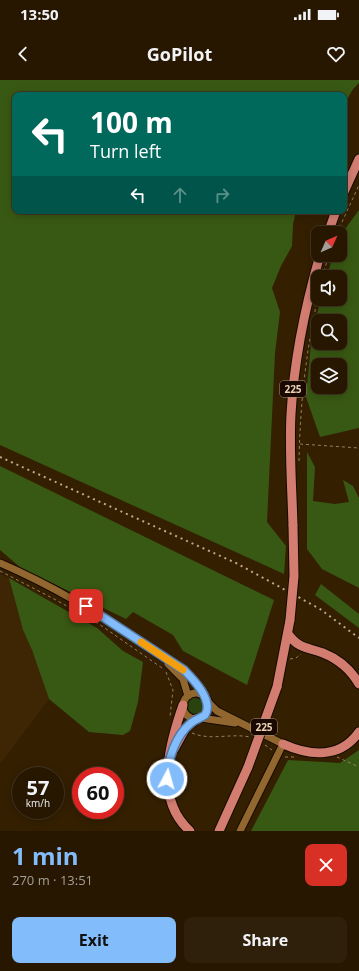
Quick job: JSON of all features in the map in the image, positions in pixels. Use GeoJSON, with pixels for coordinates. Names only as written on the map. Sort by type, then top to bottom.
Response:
{"type":"FeatureCollection","features":[{"type":"Feature","properties":{"kind":"main road"},"geometry":{"type":"LineString","coordinates":[[347,185],[359,159]]}},
{"type":"Feature","properties":{"kind":"main road"},"geometry":{"type":"LineString","coordinates":[[331,226],[335,214]]}},
{"type":"Feature","properties":{"kind":"main road","name":"225"},"geometry":{"type":"LineString","coordinates":[[219,829],[248,767],[277,687],[284,658],[290,620],[294,576],[290,446],[294,384],[303,321],[318,262]]}},
{"type":"Feature","properties":{"kind":"main road"},"geometry":{"type":"LineString","coordinates":[[288,634],[296,643],[304,648],[323,653],[338,661],[351,672],[359,684]]}},
{"type":"Feature","properties":{"kind":"main road"},"geometry":{"type":"LineString","coordinates":[[284,658],[291,653],[304,648]]}},
{"type":"Feature","properties":{"kind":"main road"},"geometry":{"type":"LineString","coordinates":[[183,705],[177,723],[167,779],[170,799],[178,816],[190,831]]}},
{"type":"Feature","properties":{"kind":"main road"},"geometry":{"type":"LineString","coordinates":[[170,757],[185,729],[199,718]]}},
{"type":"Feature","properties":{"kind":"main road"},"geometry":{"type":"LineString","coordinates":[[283,744],[307,752],[324,754],[347,745],[359,732]]}},
{"type":"Feature","properties":{"kind":"street"},"geometry":{"type":"LineString","coordinates":[[0,563],[66,595],[95,612],[184,670],[195,682],[205,699],[208,711],[199,718]]}},
{"type":"Feature","properties":{"kind":"street"},"geometry":{"type":"LineString","coordinates":[[158,654],[183,679],[188,696]]}},
{"type":"Feature","properties":{"kind":"street"},"geometry":{"type":"LineString","coordinates":[[240,831],[279,755],[283,744],[217,711],[205,699],[195,693],[188,696],[183,705],[185,713],[192,718],[231,722],[248,727]]}},
{"type":"Feature","properties":{"kind":"path"},"geometry":{"type":"LineString","coordinates":[[347,211],[359,185]]}},
{"type":"Feature","properties":{"kind":"path"},"geometry":{"type":"LineString","coordinates":[[340,226],[346,214]]}},
{"type":"Feature","properties":{"kind":"path"},"geometry":{"type":"LineString","coordinates":[[299,468],[299,444],[304,373],[316,306]]}},
{"type":"Feature","properties":{"kind":"path"},"geometry":{"type":"LineString","coordinates":[[299,444],[359,448]]}},
{"type":"Feature","properties":{"kind":"path"},"geometry":{"type":"LineString","coordinates":[[0,572],[56,600],[93,621],[161,667],[172,682],[173,699],[170,714],[177,723]]}},
{"type":"Feature","properties":{"kind":"path"},"geometry":{"type":"LineString","coordinates":[[284,658],[292,660],[296,658],[301,654],[304,648]]}},
{"type":"Feature","properties":{"kind":"path"},"geometry":{"type":"LineString","coordinates":[[185,729],[194,734],[214,738],[238,736],[250,737]]}},
{"type":"Feature","properties":{"kind":"path"},"geometry":{"type":"LineString","coordinates":[[263,743],[279,755],[287,758],[297,757]]}},
{"type":"Feature","properties":{"kind":"path"},"geometry":{"type":"LineString","coordinates":[[332,758],[337,757],[359,768]]}},
{"type":"Feature","properties":{"kind":"shaded area"},"geometry":{"type":"Polygon","coordinates":[[[0,574],[9,578],[23,630],[32,650],[49,699],[0,764],[0,574]]]}},
{"type":"Feature","properties":{"kind":"green space"},"geometry":{"type":"Polygon","coordinates":[[[0,80],[359,80],[359,83],[353,89],[347,100],[347,92],[12,92],[12,214],[295,214],[293,224],[292,246],[281,266],[272,288],[280,312],[275,353],[267,522],[286,546],[284,574],[0,445],[0,80]]]}},
{"type":"Feature","properties":{"kind":"green space"},"geometry":{"type":"Polygon","coordinates":[[[359,210],[359,428],[320,437],[306,397],[311,344],[311,350],[347,350],[347,314],[317,314],[319,306],[347,306],[347,270],[329,270],[331,262],[347,262],[347,226],[359,210]]]}},
{"type":"Feature","properties":{"kind":"green space"},"geometry":{"type":"Polygon","coordinates":[[[307,452],[315,467],[313,501],[335,504],[349,502],[343,480],[353,486],[359,498],[359,588],[322,569],[307,549],[307,452]]]}},
{"type":"Feature","properties":{"kind":"green space"},"geometry":{"type":"Polygon","coordinates":[[[0,466],[274,600],[247,685],[183,651],[173,635],[133,612],[126,619],[21,568],[0,550],[0,466]]]}},
{"type":"Feature","properties":{"kind":"green space"},"geometry":{"type":"Polygon","coordinates":[[[9,578],[97,628],[123,651],[143,662],[138,702],[130,731],[123,735],[89,732],[49,699],[32,650],[23,630],[9,578]]]}},
{"type":"Feature","properties":{"kind":"green space"},"geometry":{"type":"Polygon","coordinates":[[[321,584],[359,614],[359,628],[315,595],[321,584]]]}},
{"type":"Feature","properties":{"kind":"green space"},"geometry":{"type":"Polygon","coordinates":[[[192,698],[198,698],[203,703],[201,712],[198,714],[192,714],[187,709],[187,703],[192,698]]]}},
{"type":"Feature","properties":{"kind":"green space"},"geometry":{"type":"Polygon","coordinates":[[[359,750],[359,831],[251,831],[288,760],[340,763],[359,750]]]}},
{"type":"Feature","properties":{"kind":"railway"},"geometry":{"type":"LineString","coordinates":[[0,457],[236,563],[320,609],[359,638]]}},
{"type":"Feature","properties":{"kind":"slow traffic"},"geometry":{"type":"LineString","coordinates":[[141,642],[183,670]]}},
{"type":"Feature","properties":{"kind":"route"},"geometry":{"type":"LineString","coordinates":[[86,606],[184,670],[199,687],[203,696],[208,702],[208,711],[205,715],[196,719],[188,726],[180,738],[170,757],[167,779]]}}]}
